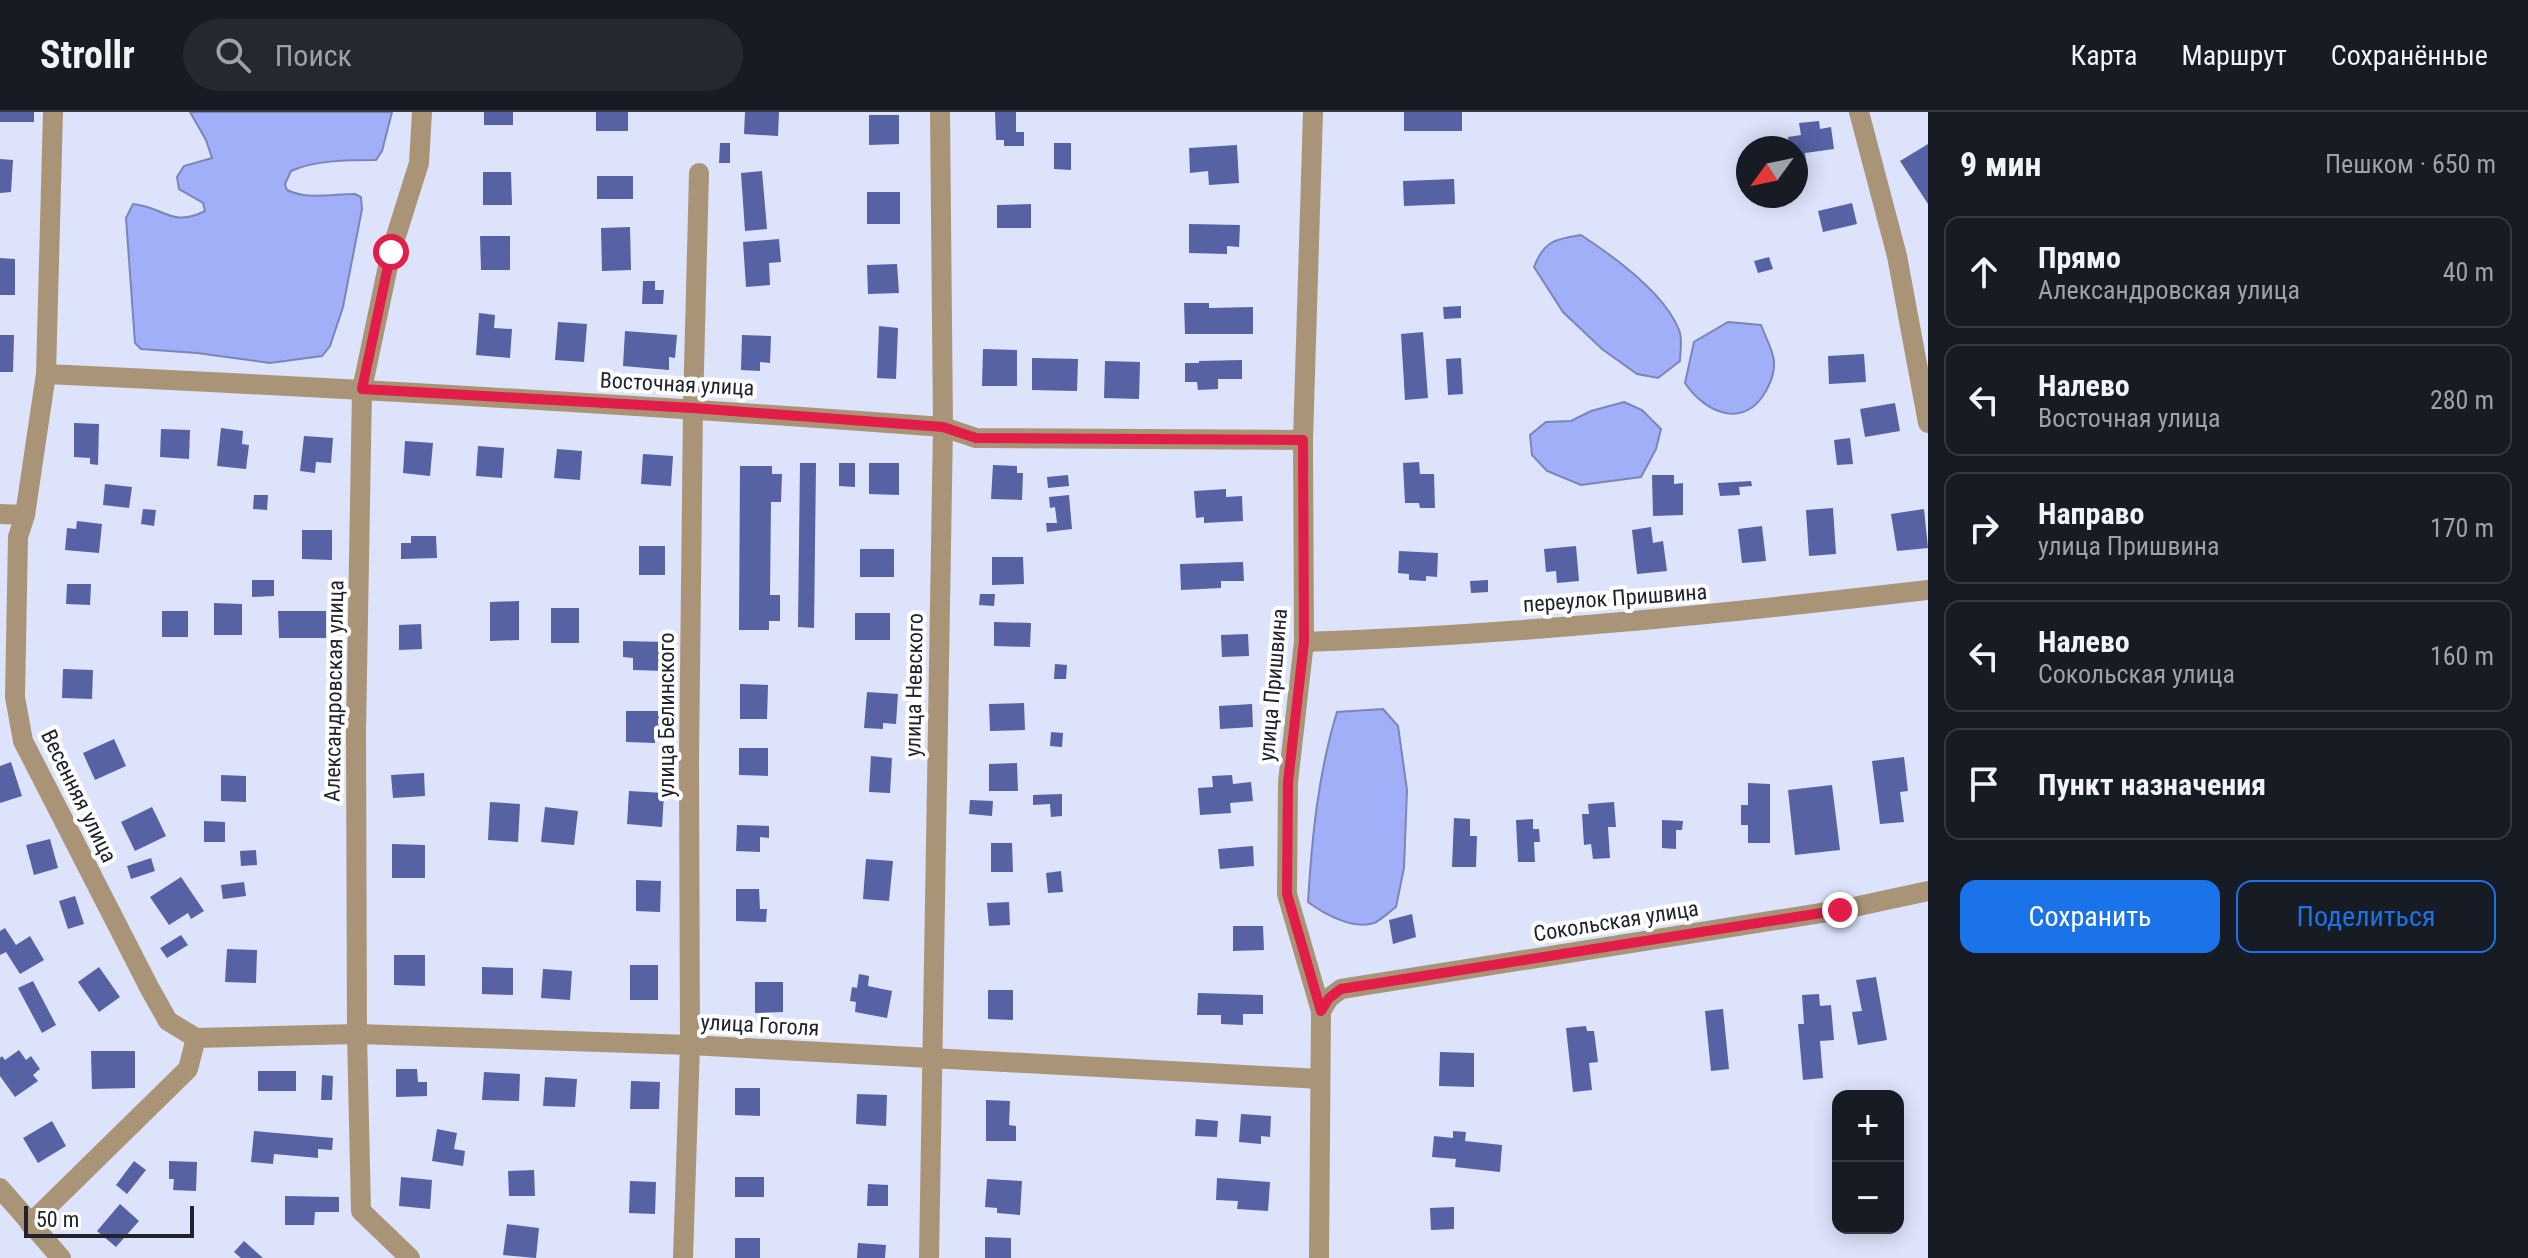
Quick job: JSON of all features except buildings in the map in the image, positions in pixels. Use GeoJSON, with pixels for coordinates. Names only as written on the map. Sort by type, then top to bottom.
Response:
{"type":"FeatureCollection","features":[{"type":"Feature","properties":{"kind":"street","name":"Весенняя улица"},"geometry":{"type":"LineString","coordinates":[[53,112],[46,374],[25,515],[18,537],[15,697],[23,741],[168,1021],[196,1038]]}},
{"type":"Feature","properties":{"kind":"street","name":"Александровская улица"},"geometry":{"type":"LineString","coordinates":[[410,1258],[361,1211],[356,732],[362,389],[391,252],[419,163],[422,112]]}},
{"type":"Feature","properties":{"kind":"street","name":"улица Невского"},"geometry":{"type":"LineString","coordinates":[[929,1258],[943,427],[940,112]]}},
{"type":"Feature","properties":{"kind":"street","name":"улица Пришвина"},"geometry":{"type":"LineString","coordinates":[[1313,112],[1303,440],[1304,642],[1288,782],[1287,894],[1321,1011],[1319,1258]]}},
{"type":"Feature","properties":{"kind":"street"},"geometry":{"type":"LineString","coordinates":[[1859,112],[1897,256],[1928,423]]}},
{"type":"Feature","properties":{"kind":"street","name":"улица Белинского"},"geometry":{"type":"LineString","coordinates":[[683,1258],[690,1045],[689,761],[699,173]]}},
{"type":"Feature","properties":{"kind":"street","name":"Восточная улица"},"geometry":{"type":"LineString","coordinates":[[46,374],[693,408],[943,427],[976,438],[1303,440]]}},
{"type":"Feature","properties":{"kind":"street"},"geometry":{"type":"LineString","coordinates":[[0,514],[25,515]]}},
{"type":"Feature","properties":{"kind":"street","name":"переулок Пришвина"},"geometry":{"type":"LineString","coordinates":[[1304,642],[1395,639],[1713,614],[1928,590]]}},
{"type":"Feature","properties":{"kind":"street","name":"Сокольская улица"},"geometry":{"type":"LineString","coordinates":[[1321,1011],[1329,998],[1341,989],[1840,910],[1928,891]]}},
{"type":"Feature","properties":{"kind":"street","name":"улица Гоголя"},"geometry":{"type":"LineString","coordinates":[[196,1038],[357,1034],[690,1045],[1320,1079]]}},
{"type":"Feature","properties":{"kind":"street"},"geometry":{"type":"LineString","coordinates":[[30,1224],[188,1069],[196,1038]]}},
{"type":"Feature","properties":{"kind":"street"},"geometry":{"type":"LineString","coordinates":[[0,1188],[61,1258]]}},
{"type":"Feature","properties":{"kind":"water"},"geometry":{"type":"Polygon","coordinates":[[[190,112],[392,112],[382,151],[376,160],[311,165],[291,171],[285,184],[287,190],[303,195],[355,194],[361,197],[362,209],[343,307],[330,346],[322,356],[270,363],[141,349],[135,343],[126,218],[133,204],[184,218],[205,211],[203,203],[179,189],[177,177],[184,166],[212,158],[190,112]]]}},
{"type":"Feature","properties":{"kind":"water"},"geometry":{"type":"Polygon","coordinates":[[[1581,235],[1637,277],[1672,316],[1680,334],[1680,361],[1658,378],[1637,374],[1602,349],[1563,312],[1534,267],[1546,247],[1564,238],[1581,235]]]}},
{"type":"Feature","properties":{"kind":"water"},"geometry":{"type":"Polygon","coordinates":[[[1728,322],[1761,325],[1774,361],[1766,391],[1757,403],[1736,414],[1714,409],[1693,394],[1685,383],[1694,342],[1728,322]]]}},
{"type":"Feature","properties":{"kind":"water"},"geometry":{"type":"Polygon","coordinates":[[[1624,402],[1642,410],[1661,429],[1656,449],[1641,477],[1581,485],[1547,471],[1532,455],[1530,435],[1546,422],[1571,421],[1591,411],[1624,402]]]}},
{"type":"Feature","properties":{"kind":"water"},"geometry":{"type":"Polygon","coordinates":[[[1383,709],[1398,726],[1407,790],[1404,868],[1396,907],[1374,923],[1348,923],[1308,902],[1321,782],[1337,712],[1383,709]]]}},
{"type":"Feature","properties":{"kind":"route"},"geometry":{"type":"LineString","coordinates":[[391,252],[362,389],[693,408],[943,427],[976,438],[1303,440],[1304,642],[1288,782],[1287,894],[1321,1011],[1329,998],[1341,989],[1840,910]]}}]}
